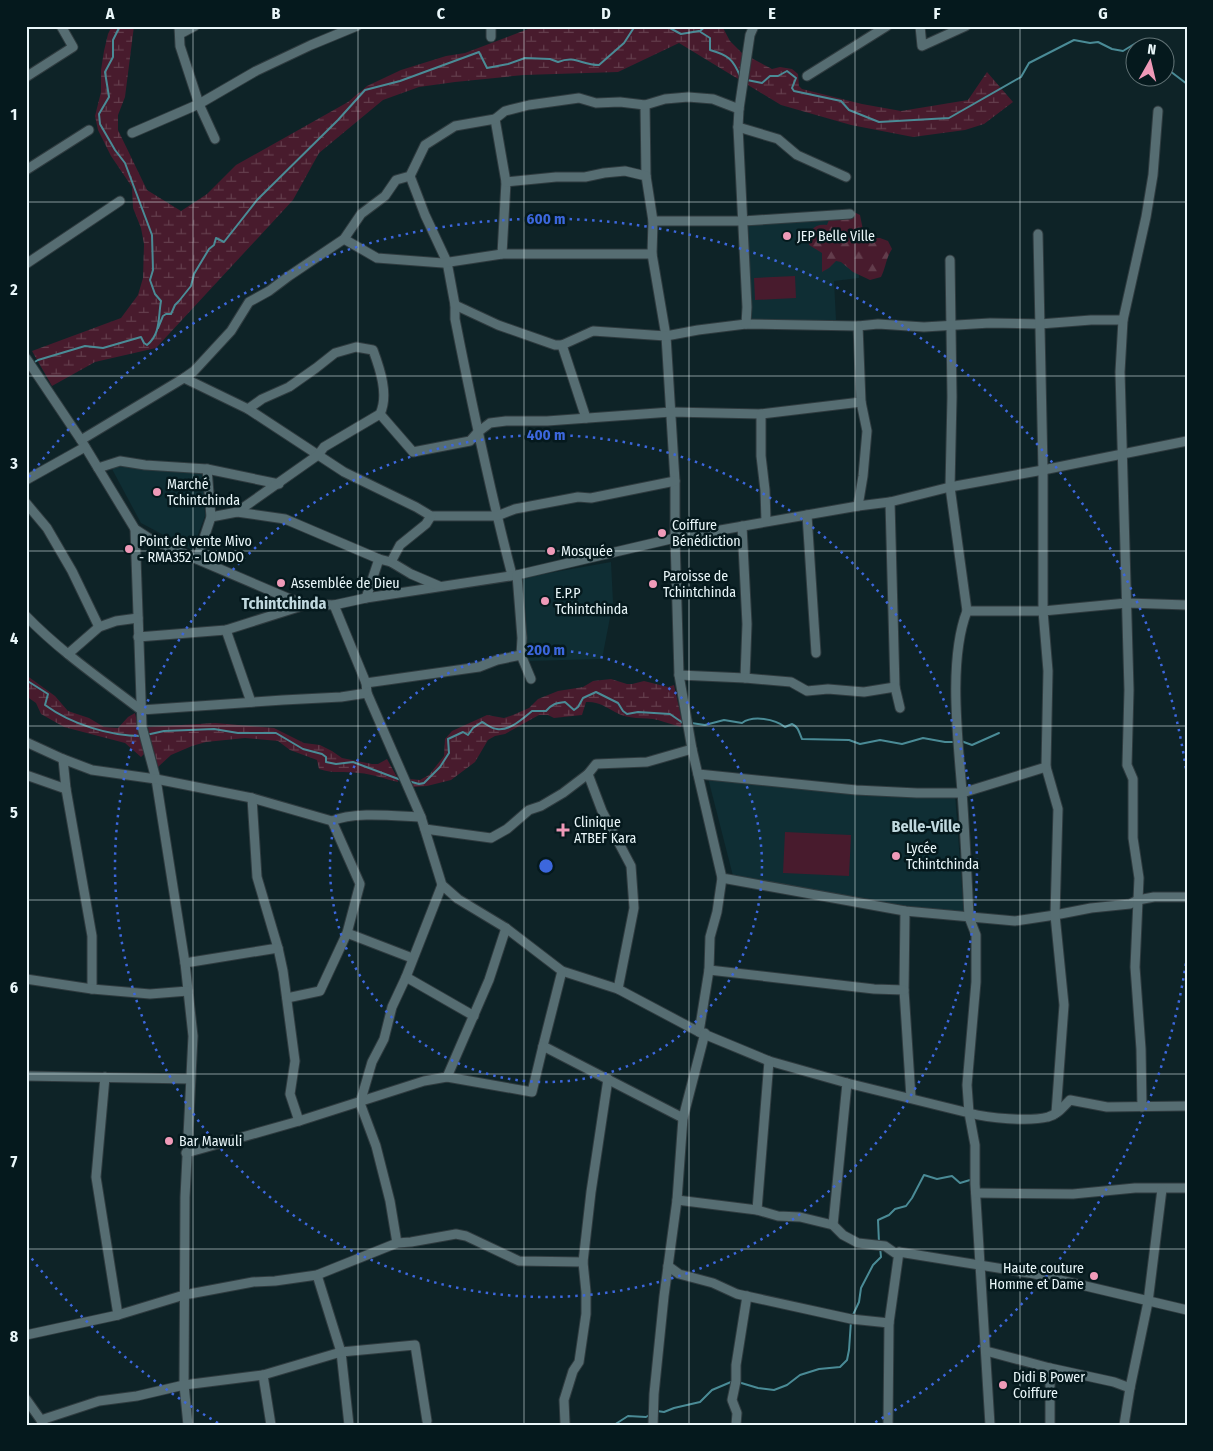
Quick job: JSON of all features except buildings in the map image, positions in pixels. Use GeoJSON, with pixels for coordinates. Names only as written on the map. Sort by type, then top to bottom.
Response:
{"type":"FeatureCollection","features":[{"type":"Feature","properties":{"kind":"street"},"geometry":{"type":"LineString","coordinates":[[26,77],[73,47],[61,26]]}},
{"type":"Feature","properties":{"kind":"street"},"geometry":{"type":"LineString","coordinates":[[195,26],[180,30],[180,46],[199,104],[215,139]]}},
{"type":"Feature","properties":{"kind":"street"},"geometry":{"type":"LineString","coordinates":[[132,133],[199,104],[264,68],[311,45],[357,26]]}},
{"type":"Feature","properties":{"kind":"street"},"geometry":{"type":"LineString","coordinates":[[491,26],[491,37]]}},
{"type":"Feature","properties":{"kind":"street"},"geometry":{"type":"LineString","coordinates":[[746,324],[747,307],[738,126],[750,35],[754,26]]}},
{"type":"Feature","properties":{"kind":"street"},"geometry":{"type":"LineString","coordinates":[[807,76],[887,26]]}},
{"type":"Feature","properties":{"kind":"street"},"geometry":{"type":"LineString","coordinates":[[920,26],[922,46],[966,26]]}},
{"type":"Feature","properties":{"kind":"street"},"geometry":{"type":"LineString","coordinates":[[531,679],[521,655],[522,638],[515,575],[497,516],[478,432],[455,319],[455,305],[447,262],[425,216],[410,176],[425,144],[455,126],[495,118],[505,111],[529,105],[579,98],[596,103],[620,102],[644,105],[665,99],[688,97],[714,99],[739,109]]}},
{"type":"Feature","properties":{"kind":"street"},"geometry":{"type":"LineString","coordinates":[[644,105],[646,176],[653,221],[652,254],[666,336],[671,412],[675,481],[679,675],[692,749],[722,878],[717,912],[710,937],[709,970],[702,1032],[683,1118],[677,1200],[654,1394],[653,1425]]}},
{"type":"Feature","properties":{"kind":"street"},"geometry":{"type":"LineString","coordinates":[[1142,1107],[1140,1021],[1135,967],[1139,878],[1133,838],[1133,780],[1127,765],[1127,603],[1120,372],[1123,320],[1154,174],[1158,110]]}},
{"type":"Feature","properties":{"kind":"street"},"geometry":{"type":"LineString","coordinates":[[495,118],[506,182],[502,254]]}},
{"type":"Feature","properties":{"kind":"street"},"geometry":{"type":"LineString","coordinates":[[738,126],[778,139],[797,155],[846,177]]}},
{"type":"Feature","properties":{"kind":"street"},"geometry":{"type":"LineString","coordinates":[[26,170],[89,130]]}},
{"type":"Feature","properties":{"kind":"street"},"geometry":{"type":"LineString","coordinates":[[506,182],[556,177],[585,177],[625,171],[646,176]]}},
{"type":"Feature","properties":{"kind":"street"},"geometry":{"type":"LineString","coordinates":[[26,480],[194,371],[232,332],[249,302],[270,291],[344,238],[361,214],[385,196],[396,180],[410,176]]}},
{"type":"Feature","properties":{"kind":"street"},"geometry":{"type":"LineString","coordinates":[[26,264],[120,201]]}},
{"type":"Feature","properties":{"kind":"street"},"geometry":{"type":"LineString","coordinates":[[653,221],[743,221],[850,214]]}},
{"type":"Feature","properties":{"kind":"street"},"geometry":{"type":"LineString","coordinates":[[1038,234],[1043,470],[1043,611],[1048,672],[1046,767],[1058,809],[1055,915],[1064,1005],[1056,1113]]}},
{"type":"Feature","properties":{"kind":"street"},"geometry":{"type":"LineString","coordinates":[[344,238],[377,258],[443,263],[502,254],[652,254]]}},
{"type":"Feature","properties":{"kind":"street"},"geometry":{"type":"LineString","coordinates":[[950,260],[952,397],[950,487],[967,611],[961,627],[956,664],[958,736],[969,917],[976,935],[976,982],[967,1085],[975,1145],[976,1193],[990,1425]]}},
{"type":"Feature","properties":{"kind":"street"},"geometry":{"type":"LineString","coordinates":[[455,305],[498,325],[555,345],[593,331],[666,336],[746,324],[858,326],[878,324],[924,327],[990,323],[1040,324],[1091,320],[1123,320]]}},
{"type":"Feature","properties":{"kind":"street"},"geometry":{"type":"LineString","coordinates":[[858,326],[861,402],[867,431],[858,506]]}},
{"type":"Feature","properties":{"kind":"street"},"geometry":{"type":"LineString","coordinates":[[562,344],[586,418]]}},
{"type":"Feature","properties":{"kind":"street"},"geometry":{"type":"LineString","coordinates":[[237,512],[318,455],[324,447],[380,414],[384,407],[381,371],[373,350],[356,347],[334,353],[289,387],[262,399],[248,409]]}},
{"type":"Feature","properties":{"kind":"street"},"geometry":{"type":"LineString","coordinates":[[26,358],[83,444],[135,529],[152,540],[196,559],[290,599],[309,604],[334,605],[366,598],[515,575],[675,538],[766,521],[890,502],[950,487],[1187,440]]}},
{"type":"Feature","properties":{"kind":"street"},"geometry":{"type":"LineString","coordinates":[[184,378],[248,409],[344,472],[416,506],[431,516],[497,516],[515,509],[578,497],[591,498],[675,481]]}},
{"type":"Feature","properties":{"kind":"street"},"geometry":{"type":"LineString","coordinates":[[380,414],[412,452],[470,441],[490,423],[506,421],[547,421],[671,412],[761,414],[861,402]]}},
{"type":"Feature","properties":{"kind":"street"},"geometry":{"type":"LineString","coordinates":[[761,414],[761,456],[766,521]]}},
{"type":"Feature","properties":{"kind":"street"},"geometry":{"type":"LineString","coordinates":[[98,468],[120,461],[144,465],[207,470],[279,484]]}},
{"type":"Feature","properties":{"kind":"street"},"geometry":{"type":"LineString","coordinates":[[196,559],[211,517],[207,470]]}},
{"type":"Feature","properties":{"kind":"street"},"geometry":{"type":"LineString","coordinates":[[890,502],[895,687],[900,708]]}},
{"type":"Feature","properties":{"kind":"street"},"geometry":{"type":"LineString","coordinates":[[26,503],[46,528],[72,571],[99,627]]}},
{"type":"Feature","properties":{"kind":"street"},"geometry":{"type":"LineString","coordinates":[[211,517],[237,512],[285,519],[379,559],[391,562],[411,574],[439,586]]}},
{"type":"Feature","properties":{"kind":"street"},"geometry":{"type":"LineString","coordinates":[[807,515],[816,653]]}},
{"type":"Feature","properties":{"kind":"street"},"geometry":{"type":"LineString","coordinates":[[391,562],[400,544],[426,524],[431,516]]}},
{"type":"Feature","properties":{"kind":"street"},"geometry":{"type":"LineString","coordinates":[[742,526],[747,624],[745,678]]}},
{"type":"Feature","properties":{"kind":"street"},"geometry":{"type":"LineString","coordinates":[[135,529],[142,727],[156,779],[185,963],[193,1036],[186,1153],[184,1295],[184,1384],[188,1425]]}},
{"type":"Feature","properties":{"kind":"street"},"geometry":{"type":"LineString","coordinates":[[366,598],[379,559]]}},
{"type":"Feature","properties":{"kind":"street"},"geometry":{"type":"LineString","coordinates":[[967,611],[1043,611],[1127,603],[1187,605]]}},
{"type":"Feature","properties":{"kind":"street"},"geometry":{"type":"LineString","coordinates":[[138,637],[226,630],[309,604]]}},
{"type":"Feature","properties":{"kind":"street"},"geometry":{"type":"LineString","coordinates":[[334,605],[366,683],[367,694],[425,829],[442,885],[458,899],[506,928],[562,971],[618,990],[702,1032],[769,1061],[847,1083],[986,1117],[1049,1117],[1070,1100],[1107,1107],[1187,1106]]}},
{"type":"Feature","properties":{"kind":"street"},"geometry":{"type":"LineString","coordinates":[[26,616],[44,635],[141,710],[367,694]]}},
{"type":"Feature","properties":{"kind":"street"},"geometry":{"type":"LineString","coordinates":[[68,654],[99,627],[116,621],[138,618]]}},
{"type":"Feature","properties":{"kind":"street"},"geometry":{"type":"LineString","coordinates":[[226,630],[251,702]]}},
{"type":"Feature","properties":{"kind":"street"},"geometry":{"type":"LineString","coordinates":[[366,683],[479,667],[497,660],[521,655]]}},
{"type":"Feature","properties":{"kind":"street"},"geometry":{"type":"LineString","coordinates":[[679,675],[791,682],[808,691],[828,689],[864,692],[895,687]]}},
{"type":"Feature","properties":{"kind":"street"},"geometry":{"type":"LineString","coordinates":[[26,742],[62,759],[92,770],[156,779],[252,798],[332,821],[340,817],[384,815],[420,817]]}},
{"type":"Feature","properties":{"kind":"street"},"geometry":{"type":"LineString","coordinates":[[425,829],[491,838],[507,829],[530,810],[563,793],[588,774],[596,764],[647,762],[692,749]]}},
{"type":"Feature","properties":{"kind":"street"},"geometry":{"type":"LineString","coordinates":[[62,759],[92,936],[92,989]]}},
{"type":"Feature","properties":{"kind":"street"},"geometry":{"type":"LineString","coordinates":[[698,774],[856,790],[962,793],[1046,767]]}},
{"type":"Feature","properties":{"kind":"street"},"geometry":{"type":"LineString","coordinates":[[588,774],[602,811],[631,866],[634,908],[618,990]]}},
{"type":"Feature","properties":{"kind":"street"},"geometry":{"type":"LineString","coordinates":[[26,775],[66,789]]}},
{"type":"Feature","properties":{"kind":"street"},"geometry":{"type":"LineString","coordinates":[[252,798],[257,877],[278,948],[287,998],[295,1061],[290,1094],[300,1121]]}},
{"type":"Feature","properties":{"kind":"street"},"geometry":{"type":"LineString","coordinates":[[287,998],[320,990],[347,933],[360,884],[332,821]]}},
{"type":"Feature","properties":{"kind":"street"},"geometry":{"type":"LineString","coordinates":[[722,878],[905,911],[1015,921],[1092,908],[1130,904],[1138,900],[1154,897],[1187,897]]}},
{"type":"Feature","properties":{"kind":"street"},"geometry":{"type":"LineString","coordinates":[[397,1243],[390,1201],[376,1146],[360,1103],[372,1062],[384,1039],[392,1007],[406,977],[442,885]]}},
{"type":"Feature","properties":{"kind":"street"},"geometry":{"type":"LineString","coordinates":[[905,911],[904,990],[911,1098]]}},
{"type":"Feature","properties":{"kind":"street"},"geometry":{"type":"LineString","coordinates":[[447,1077],[489,980],[506,928]]}},
{"type":"Feature","properties":{"kind":"street"},"geometry":{"type":"LineString","coordinates":[[347,933],[412,958]]}},
{"type":"Feature","properties":{"kind":"street"},"geometry":{"type":"LineString","coordinates":[[185,963],[278,948]]}},
{"type":"Feature","properties":{"kind":"street"},"geometry":{"type":"LineString","coordinates":[[709,970],[874,989],[904,990]]}},
{"type":"Feature","properties":{"kind":"street"},"geometry":{"type":"LineString","coordinates":[[186,1153],[300,1121],[424,1082],[447,1077],[532,1092],[562,971]]}},
{"type":"Feature","properties":{"kind":"street"},"geometry":{"type":"LineString","coordinates":[[406,977],[474,1016]]}},
{"type":"Feature","properties":{"kind":"street"},"geometry":{"type":"LineString","coordinates":[[26,979],[92,989],[150,994],[188,991]]}},
{"type":"Feature","properties":{"kind":"street"},"geometry":{"type":"LineString","coordinates":[[543,1046],[683,1118]]}},
{"type":"Feature","properties":{"kind":"street"},"geometry":{"type":"LineString","coordinates":[[757,1210],[769,1061]]}},
{"type":"Feature","properties":{"kind":"street"},"geometry":{"type":"LineString","coordinates":[[26,1076],[190,1079]]}},
{"type":"Feature","properties":{"kind":"street"},"geometry":{"type":"LineString","coordinates":[[105,1077],[96,1177],[118,1315]]}},
{"type":"Feature","properties":{"kind":"street"},"geometry":{"type":"LineString","coordinates":[[565,1423],[564,1400],[573,1371],[579,1362],[586,1314],[583,1262],[591,1192],[608,1079]]}},
{"type":"Feature","properties":{"kind":"street"},"geometry":{"type":"LineString","coordinates":[[833,1226],[847,1083]]}},
{"type":"Feature","properties":{"kind":"street"},"geometry":{"type":"LineString","coordinates":[[976,1193],[1073,1194],[1135,1188],[1187,1188]]}},
{"type":"Feature","properties":{"kind":"street"},"geometry":{"type":"LineString","coordinates":[[1124,1425],[1148,1302],[1162,1189]]}},
{"type":"Feature","properties":{"kind":"street"},"geometry":{"type":"LineString","coordinates":[[677,1200],[757,1210],[778,1216],[800,1217],[833,1226],[843,1235],[858,1242],[886,1246],[895,1254],[899,1252],[1035,1274],[1187,1310]]}},
{"type":"Feature","properties":{"kind":"street"},"geometry":{"type":"LineString","coordinates":[[26,1335],[118,1315],[184,1295],[253,1282],[317,1275],[397,1243],[456,1234],[466,1236],[519,1261],[583,1262]]}},
{"type":"Feature","properties":{"kind":"street"},"geometry":{"type":"LineString","coordinates":[[888,1425],[889,1323],[899,1252]]}},
{"type":"Feature","properties":{"kind":"street"},"geometry":{"type":"LineString","coordinates":[[668,1266],[679,1274],[713,1283],[737,1294],[851,1319],[889,1323]]}},
{"type":"Feature","properties":{"kind":"street"},"geometry":{"type":"LineString","coordinates":[[317,1275],[341,1352],[349,1425]]}},
{"type":"Feature","properties":{"kind":"street"},"geometry":{"type":"LineString","coordinates":[[736,1425],[737,1413],[732,1400],[747,1296]]}},
{"type":"Feature","properties":{"kind":"street"},"geometry":{"type":"LineString","coordinates":[[26,1399],[43,1423],[99,1401],[137,1396],[184,1384],[263,1375],[341,1352],[414,1344],[427,1421]]}},
{"type":"Feature","properties":{"kind":"street"},"geometry":{"type":"LineString","coordinates":[[986,1350],[1050,1368],[1114,1382],[1130,1388]]}},
{"type":"Feature","properties":{"kind":"street"},"geometry":{"type":"LineString","coordinates":[[1050,1368],[1050,1425]]}},
{"type":"Feature","properties":{"kind":"street"},"geometry":{"type":"LineString","coordinates":[[263,1375],[271,1425]]}},
{"type":"Feature","properties":{"kind":"shaded area"},"geometry":{"type":"Polygon","coordinates":[[[858,217],[859,278],[834,281],[836,320],[752,322],[748,225],[858,217]]]}},
{"type":"Feature","properties":{"kind":"shaded area","name":"Marché Tchintchinda"},"geometry":{"type":"Polygon","coordinates":[[[120,465],[203,473],[205,516],[192,550],[141,523],[112,469],[120,465]]]}},
{"type":"Feature","properties":{"kind":"shaded area","name":"E.P.P Tchintchinda"},"geometry":{"type":"Polygon","coordinates":[[[611,562],[613,602],[602,659],[526,661],[521,578],[611,562]]]}},
{"type":"Feature","properties":{"kind":"shaded area"},"geometry":{"type":"Polygon","coordinates":[[[708,778],[955,794],[964,915],[907,909],[733,876],[708,778]]]}},
{"type":"Feature","properties":{"kind":"green space"},"geometry":{"type":"Polygon","coordinates":[[[112,26],[134,26],[125,97],[118,115],[118,130],[147,190],[181,211],[207,194],[236,165],[348,102],[367,86],[401,70],[446,56],[465,53],[536,26],[722,26],[730,41],[742,53],[772,69],[780,67],[792,69],[798,74],[799,86],[802,89],[862,104],[901,111],[968,100],[987,72],[1013,102],[984,124],[965,130],[913,137],[851,125],[781,105],[679,43],[618,72],[524,75],[419,87],[383,100],[319,153],[293,200],[156,348],[95,362],[52,386],[32,351],[121,318],[138,295],[143,278],[144,244],[141,228],[133,208],[132,187],[111,156],[98,130],[95,116],[101,92],[101,70],[104,51],[112,26]]]}},
{"type":"Feature","properties":{"kind":"green space"},"geometry":{"type":"Polygon","coordinates":[[[856,213],[860,215],[863,230],[871,238],[880,238],[888,241],[892,249],[881,277],[870,280],[853,272],[841,262],[836,261],[822,272],[822,253],[809,245],[809,236],[812,229],[818,225],[827,225],[830,217],[856,213]]]}},
{"type":"Feature","properties":{"kind":"green space"},"geometry":{"type":"Polygon","coordinates":[[[795,276],[796,298],[755,300],[754,278],[795,276]]]}},
{"type":"Feature","properties":{"kind":"green space"},"geometry":{"type":"Polygon","coordinates":[[[26,675],[55,696],[68,711],[89,718],[104,727],[118,728],[128,717],[135,713],[144,754],[141,757],[125,743],[64,727],[41,714],[36,703],[26,696],[26,675]]]}},
{"type":"Feature","properties":{"kind":"green space"},"geometry":{"type":"Polygon","coordinates":[[[611,679],[627,684],[644,681],[668,687],[674,685],[682,721],[681,727],[658,720],[620,715],[598,703],[586,702],[582,715],[554,718],[548,715],[539,715],[505,734],[488,740],[475,762],[451,780],[427,786],[413,787],[410,779],[420,780],[429,775],[444,756],[445,739],[452,731],[487,715],[504,718],[513,715],[529,708],[538,699],[558,691],[583,687],[593,681],[611,679]]]}},
{"type":"Feature","properties":{"kind":"green space"},"geometry":{"type":"Polygon","coordinates":[[[215,723],[274,728],[304,743],[320,745],[342,758],[372,764],[378,764],[387,759],[398,782],[374,775],[324,771],[319,769],[317,760],[290,750],[278,741],[245,738],[206,742],[192,746],[171,755],[158,767],[148,727],[215,723]]]}},
{"type":"Feature","properties":{"kind":"green space"},"geometry":{"type":"Polygon","coordinates":[[[785,832],[851,835],[849,876],[783,873],[785,832]]]}},
{"type":"Feature","properties":{"kind":"waterway"},"geometry":{"type":"LineString","coordinates":[[33,363],[85,346],[103,348],[141,337],[147,345],[155,336],[157,330],[161,301],[155,294],[150,280],[153,270],[152,235],[125,163],[100,124],[99,114],[109,97],[105,72],[113,57],[113,40],[120,26]]}},
{"type":"Feature","properties":{"kind":"waterway"},"geometry":{"type":"LineString","coordinates":[[158,328],[163,316],[171,314],[175,305],[191,286],[194,274],[209,249],[214,245],[216,238],[224,242],[257,200],[338,120],[365,90],[400,81],[479,52],[487,68],[525,58],[550,59],[558,62],[574,60],[599,65],[624,43],[635,26]]}},
{"type":"Feature","properties":{"kind":"waterway"},"geometry":{"type":"LineString","coordinates":[[666,26],[681,34],[699,31],[710,38],[710,50],[729,59],[735,65],[740,76]]}},
{"type":"Feature","properties":{"kind":"waterway"},"geometry":{"type":"LineString","coordinates":[[700,31],[706,26]]}},
{"type":"Feature","properties":{"kind":"waterway"},"geometry":{"type":"LineString","coordinates":[[747,80],[762,83],[770,76],[778,76],[787,71],[796,78],[792,88],[794,91],[841,101],[849,110],[879,122],[949,118],[1021,77],[1029,63],[1074,40],[1090,43],[1098,42],[1112,49],[1123,51],[1126,49]]}},
{"type":"Feature","properties":{"kind":"waterway"},"geometry":{"type":"LineString","coordinates":[[1176,76],[1187,84]]}},
{"type":"Feature","properties":{"kind":"waterway"},"geometry":{"type":"LineString","coordinates":[[26,680],[48,694],[45,705],[66,718],[91,728],[117,734],[142,736]]}},
{"type":"Feature","properties":{"kind":"waterway"},"geometry":{"type":"LineString","coordinates":[[408,781],[419,784],[424,783],[440,767],[449,753],[448,739],[463,732],[468,735],[473,728],[482,722],[495,729],[507,728],[516,724],[532,711],[546,711],[557,703],[565,702],[574,710],[583,698],[596,692],[618,703],[627,714],[638,712],[670,714],[683,723]]}},
{"type":"Feature","properties":{"kind":"waterway"},"geometry":{"type":"LineString","coordinates":[[691,723],[705,725],[724,720],[742,723],[752,719],[764,719],[785,727],[794,725],[802,739],[849,740],[860,744],[880,740],[902,744],[923,738],[954,742]]}},
{"type":"Feature","properties":{"kind":"waterway"},"geometry":{"type":"LineString","coordinates":[[146,735],[164,731],[214,729],[238,733],[276,733],[303,749],[322,754],[326,757],[326,762],[336,764],[353,762],[401,780]]}},
{"type":"Feature","properties":{"kind":"waterway"},"geometry":{"type":"LineString","coordinates":[[961,741],[972,745],[999,733]]}},
{"type":"Feature","properties":{"kind":"waterway"},"geometry":{"type":"LineString","coordinates":[[879,1243],[878,1220],[889,1215],[895,1209],[906,1206],[924,1175],[937,1179],[952,1176],[960,1183],[970,1180]]}},
{"type":"Feature","properties":{"kind":"waterway"},"geometry":{"type":"LineString","coordinates":[[852,1317],[859,1302],[861,1288],[873,1265],[881,1257],[880,1247]]}},
{"type":"Feature","properties":{"kind":"waterway"},"geometry":{"type":"LineString","coordinates":[[738,1382],[758,1388],[774,1390],[787,1385],[800,1375],[819,1369],[840,1367],[847,1360],[851,1321]]}},
{"type":"Feature","properties":{"kind":"waterway"},"geometry":{"type":"LineString","coordinates":[[657,1411],[664,1412],[700,1402],[712,1390],[731,1382]]}},
{"type":"Feature","properties":{"kind":"waterway"},"geometry":{"type":"LineString","coordinates":[[614,1425],[628,1416],[646,1417],[651,1414]]}},
{"type":"Feature","properties":{"kind":"place","name":"JEP Belle Ville"},"geometry":{"type":"Point","coordinates":[787,236]}},
{"type":"Feature","properties":{"kind":"place","name":"Marché Tchintchinda"},"geometry":{"type":"Point","coordinates":[157,492]}},
{"type":"Feature","properties":{"kind":"place","name":"Coiffure Bénédiction"},"geometry":{"type":"Point","coordinates":[662,533]}},
{"type":"Feature","properties":{"kind":"place","name":"Point de vente Mivo - RMA352 - LOMDO"},"geometry":{"type":"Point","coordinates":[129,549]}},
{"type":"Feature","properties":{"kind":"place","name":"Mosquée"},"geometry":{"type":"Point","coordinates":[551,551]}},
{"type":"Feature","properties":{"kind":"place","name":"Assemblée de Dieu"},"geometry":{"type":"Point","coordinates":[281,583]}},
{"type":"Feature","properties":{"kind":"place","name":"Paroisse de Tchintchinda"},"geometry":{"type":"Point","coordinates":[653,584]}},
{"type":"Feature","properties":{"kind":"place","name":"E.P.P Tchintchinda"},"geometry":{"type":"Point","coordinates":[545,601]}},
{"type":"Feature","properties":{"kind":"place","name":"Clinique ATBEF Kara"},"geometry":{"type":"Point","coordinates":[563,830]}},
{"type":"Feature","properties":{"kind":"place","name":"Lycée Tchintchinda"},"geometry":{"type":"Point","coordinates":[896,856]}},
{"type":"Feature","properties":{"kind":"place","name":"Bar Mawuli"},"geometry":{"type":"Point","coordinates":[169,1141]}},
{"type":"Feature","properties":{"kind":"place","name":"Haute couture Homme et Dame"},"geometry":{"type":"Point","coordinates":[1094,1276]}},
{"type":"Feature","properties":{"kind":"place","name":"Didi B Power Coiffure"},"geometry":{"type":"Point","coordinates":[1003,1385]}},
{"type":"Feature","properties":{"kind":"district","name":"Tchintchinda"},"geometry":{"type":"Point","coordinates":[284,603]}},
{"type":"Feature","properties":{"kind":"district","name":"Belle-Ville"},"geometry":{"type":"Point","coordinates":[926,826]}}]}
